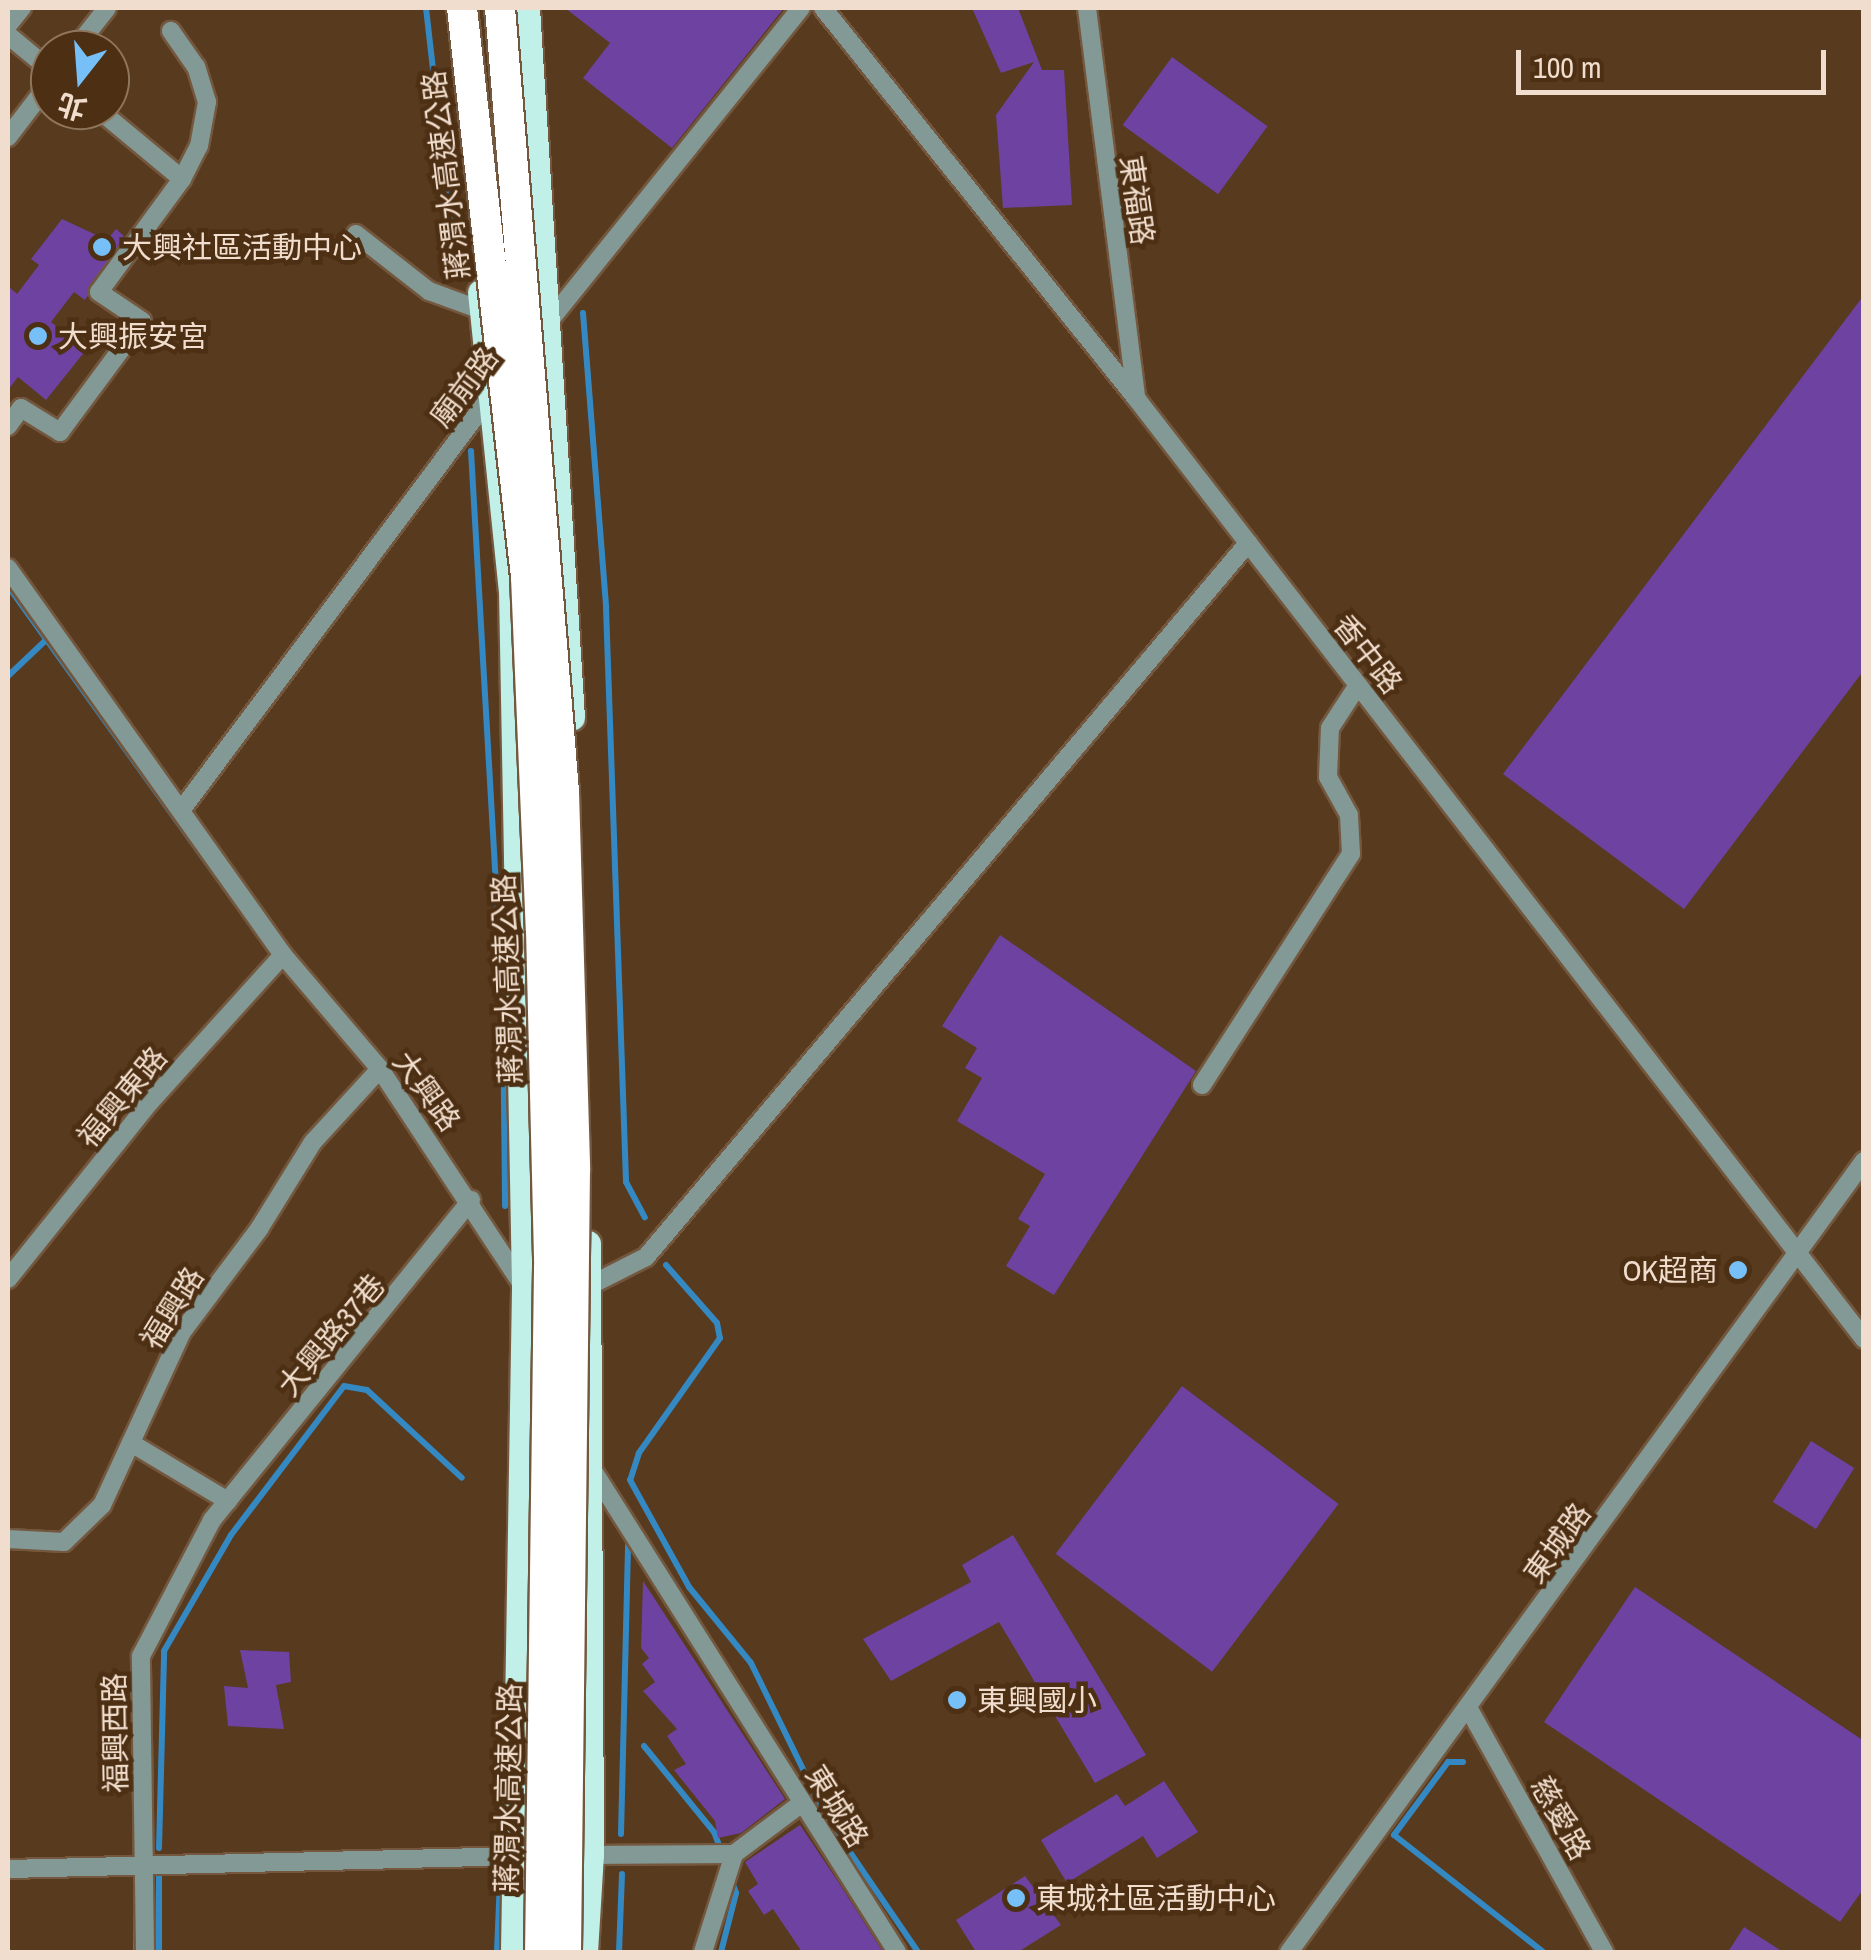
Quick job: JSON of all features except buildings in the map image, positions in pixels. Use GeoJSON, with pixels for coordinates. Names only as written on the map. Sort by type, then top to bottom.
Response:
{"type":"FeatureCollection","features":[{"type":"Feature","properties":{"kind":"highway","name":"蔣渭水高速公路"},"geometry":{"type":"LineString","coordinates":[[460,8],[526,577],[542,930],[549,1268],[540,1952]]}},
{"type":"Feature","properties":{"kind":"highway","name":"蔣渭水高速公路"},"geometry":{"type":"LineString","coordinates":[[500,8],[564,792],[575,1170],[566,1952]]}},
{"type":"Feature","properties":{"kind":"main road"},"geometry":{"type":"LineString","coordinates":[[460,8],[488,399],[511,590],[524,1288],[513,1952]]}},
{"type":"Feature","properties":{"kind":"main road"},"geometry":{"type":"LineString","coordinates":[[527,8],[565,564],[586,1084],[592,1470],[591,1854],[586,1952]]}},
{"type":"Feature","properties":{"kind":"main road"},"geometry":{"type":"LineString","coordinates":[[520,1080],[537,1059],[552,1053],[586,1084]]}},
{"type":"Feature","properties":{"kind":"main road"},"geometry":{"type":"LineString","coordinates":[[518,1657],[532,1677],[553,1686],[591,1660]]}},
{"type":"Feature","properties":{"kind":"street"},"geometry":{"type":"LineString","coordinates":[[8,25],[22,8]]}},
{"type":"Feature","properties":{"kind":"street"},"geometry":{"type":"LineString","coordinates":[[90,30],[107,8]]}},
{"type":"Feature","properties":{"kind":"street","name":"廟前路"},"geometry":{"type":"LineString","coordinates":[[182,808],[546,324],[801,8]]}},
{"type":"Feature","properties":{"kind":"street","name":"香中路"},"geometry":{"type":"LineString","coordinates":[[823,8],[1136,398],[1864,1339]]}},
{"type":"Feature","properties":{"kind":"street","name":"東福路"},"geometry":{"type":"LineString","coordinates":[[1088,8],[1136,398]]}},
{"type":"Feature","properties":{"kind":"street"},"geometry":{"type":"LineString","coordinates":[[8,426],[21,408],[60,432],[142,321],[99,292],[182,179],[199,146],[207,102],[196,67],[171,31]]}},
{"type":"Feature","properties":{"kind":"street"},"geometry":{"type":"LineString","coordinates":[[8,35],[30,53]]}},
{"type":"Feature","properties":{"kind":"street"},"geometry":{"type":"LineString","coordinates":[[8,137],[30,108]]}},
{"type":"Feature","properties":{"kind":"street"},"geometry":{"type":"LineString","coordinates":[[122,130],[182,179]]}},
{"type":"Feature","properties":{"kind":"street"},"geometry":{"type":"LineString","coordinates":[[356,234],[429,291],[482,310]]}},
{"type":"Feature","properties":{"kind":"street"},"geometry":{"type":"LineString","coordinates":[[589,1286],[646,1257],[1248,544]]}},
{"type":"Feature","properties":{"kind":"street","name":"大興路"},"geometry":{"type":"LineString","coordinates":[[8,568],[283,955],[380,1069],[471,1200],[524,1288],[592,1470],[732,1687]]}},
{"type":"Feature","properties":{"kind":"street"},"geometry":{"type":"LineString","coordinates":[[1202,1086],[1351,854],[1349,815],[1328,777],[1330,728],[1358,685]]}},
{"type":"Feature","properties":{"kind":"street","name":"福興東路"},"geometry":{"type":"LineString","coordinates":[[8,1278],[150,1102],[283,955]]}},
{"type":"Feature","properties":{"kind":"street","name":"福興路"},"geometry":{"type":"LineString","coordinates":[[8,1538],[64,1542],[102,1505],[182,1332],[313,1142],[380,1069]]}},
{"type":"Feature","properties":{"kind":"street","name":"東城路"},"geometry":{"type":"LineString","coordinates":[[1289,1952],[1470,1711],[1864,1161]]}},
{"type":"Feature","properties":{"kind":"street","name":"大興路37巷"},"geometry":{"type":"LineString","coordinates":[[228,1501],[471,1200]]}},
{"type":"Feature","properties":{"kind":"street"},"geometry":{"type":"LineString","coordinates":[[130,1443],[228,1501]]}},
{"type":"Feature","properties":{"kind":"street","name":"福興西路"},"geometry":{"type":"LineString","coordinates":[[146,1952],[141,1656],[228,1501]]}},
{"type":"Feature","properties":{"kind":"street","name":"東城路"},"geometry":{"type":"LineString","coordinates":[[732,1687],[897,1952]]}},
{"type":"Feature","properties":{"kind":"street","name":"慈愛路"},"geometry":{"type":"LineString","coordinates":[[1470,1711],[1604,1952]]}},
{"type":"Feature","properties":{"kind":"street"},"geometry":{"type":"LineString","coordinates":[[703,1952],[734,1854],[802,1803]]}},
{"type":"Feature","properties":{"kind":"street"},"geometry":{"type":"LineString","coordinates":[[8,1869],[734,1854]]}},
{"type":"Feature","properties":{"kind":"waterway"},"geometry":{"type":"LineString","coordinates":[[426,8],[451,226]]}},
{"type":"Feature","properties":{"kind":"waterway"},"geometry":{"type":"LineString","coordinates":[[583,313],[606,608],[626,1182],[645,1217]]}},
{"type":"Feature","properties":{"kind":"waterway"},"geometry":{"type":"LineString","coordinates":[[471,451],[503,1007],[505,1206]]}},
{"type":"Feature","properties":{"kind":"waterway"},"geometry":{"type":"LineString","coordinates":[[8,586],[235,902]]}},
{"type":"Feature","properties":{"kind":"waterway"},"geometry":{"type":"LineString","coordinates":[[8,676],[46,640]]}},
{"type":"Feature","properties":{"kind":"waterway"},"geometry":{"type":"LineString","coordinates":[[666,1265],[717,1323],[720,1338],[639,1453],[630,1480],[689,1587],[751,1663],[828,1820],[918,1952]]}},
{"type":"Feature","properties":{"kind":"waterway"},"geometry":{"type":"LineString","coordinates":[[159,1848],[164,1651],[231,1535],[344,1386],[367,1390],[462,1478]]}},
{"type":"Feature","properties":{"kind":"waterway"},"geometry":{"type":"LineString","coordinates":[[621,1834],[628,1543]]}},
{"type":"Feature","properties":{"kind":"waterway"},"geometry":{"type":"LineString","coordinates":[[644,1746],[714,1832],[722,1853]]}},
{"type":"Feature","properties":{"kind":"waterway"},"geometry":{"type":"LineString","coordinates":[[1463,1762],[1448,1762],[1394,1835],[1543,1952]]}},
{"type":"Feature","properties":{"kind":"waterway"},"geometry":{"type":"LineString","coordinates":[[619,1952],[622,1874]]}},
{"type":"Feature","properties":{"kind":"waterway"},"geometry":{"type":"LineString","coordinates":[[159,1876],[159,1952]]}},
{"type":"Feature","properties":{"kind":"waterway"},"geometry":{"type":"LineString","coordinates":[[497,1952],[500,1879]]}},
{"type":"Feature","properties":{"kind":"waterway"},"geometry":{"type":"LineString","coordinates":[[721,1952],[736,1893],[731,1879]]}},
{"type":"Feature","properties":{"kind":"waterway"},"geometry":{"type":"LineString","coordinates":[[136,1917],[136,1952]]}},
{"type":"Feature","properties":{"kind":"place","name":"大興社區活動中心"},"geometry":{"type":"Point","coordinates":[102,247]}},
{"type":"Feature","properties":{"kind":"place","name":"大興振安宮"},"geometry":{"type":"Point","coordinates":[38,336]}},
{"type":"Feature","properties":{"kind":"place","name":"OK超商"},"geometry":{"type":"Point","coordinates":[1738,1270]}},
{"type":"Feature","properties":{"kind":"place","name":"東興國小"},"geometry":{"type":"Point","coordinates":[957,1700]}},
{"type":"Feature","properties":{"kind":"place","name":"東城社區活動中心"},"geometry":{"type":"Point","coordinates":[1016,1898]}}]}
